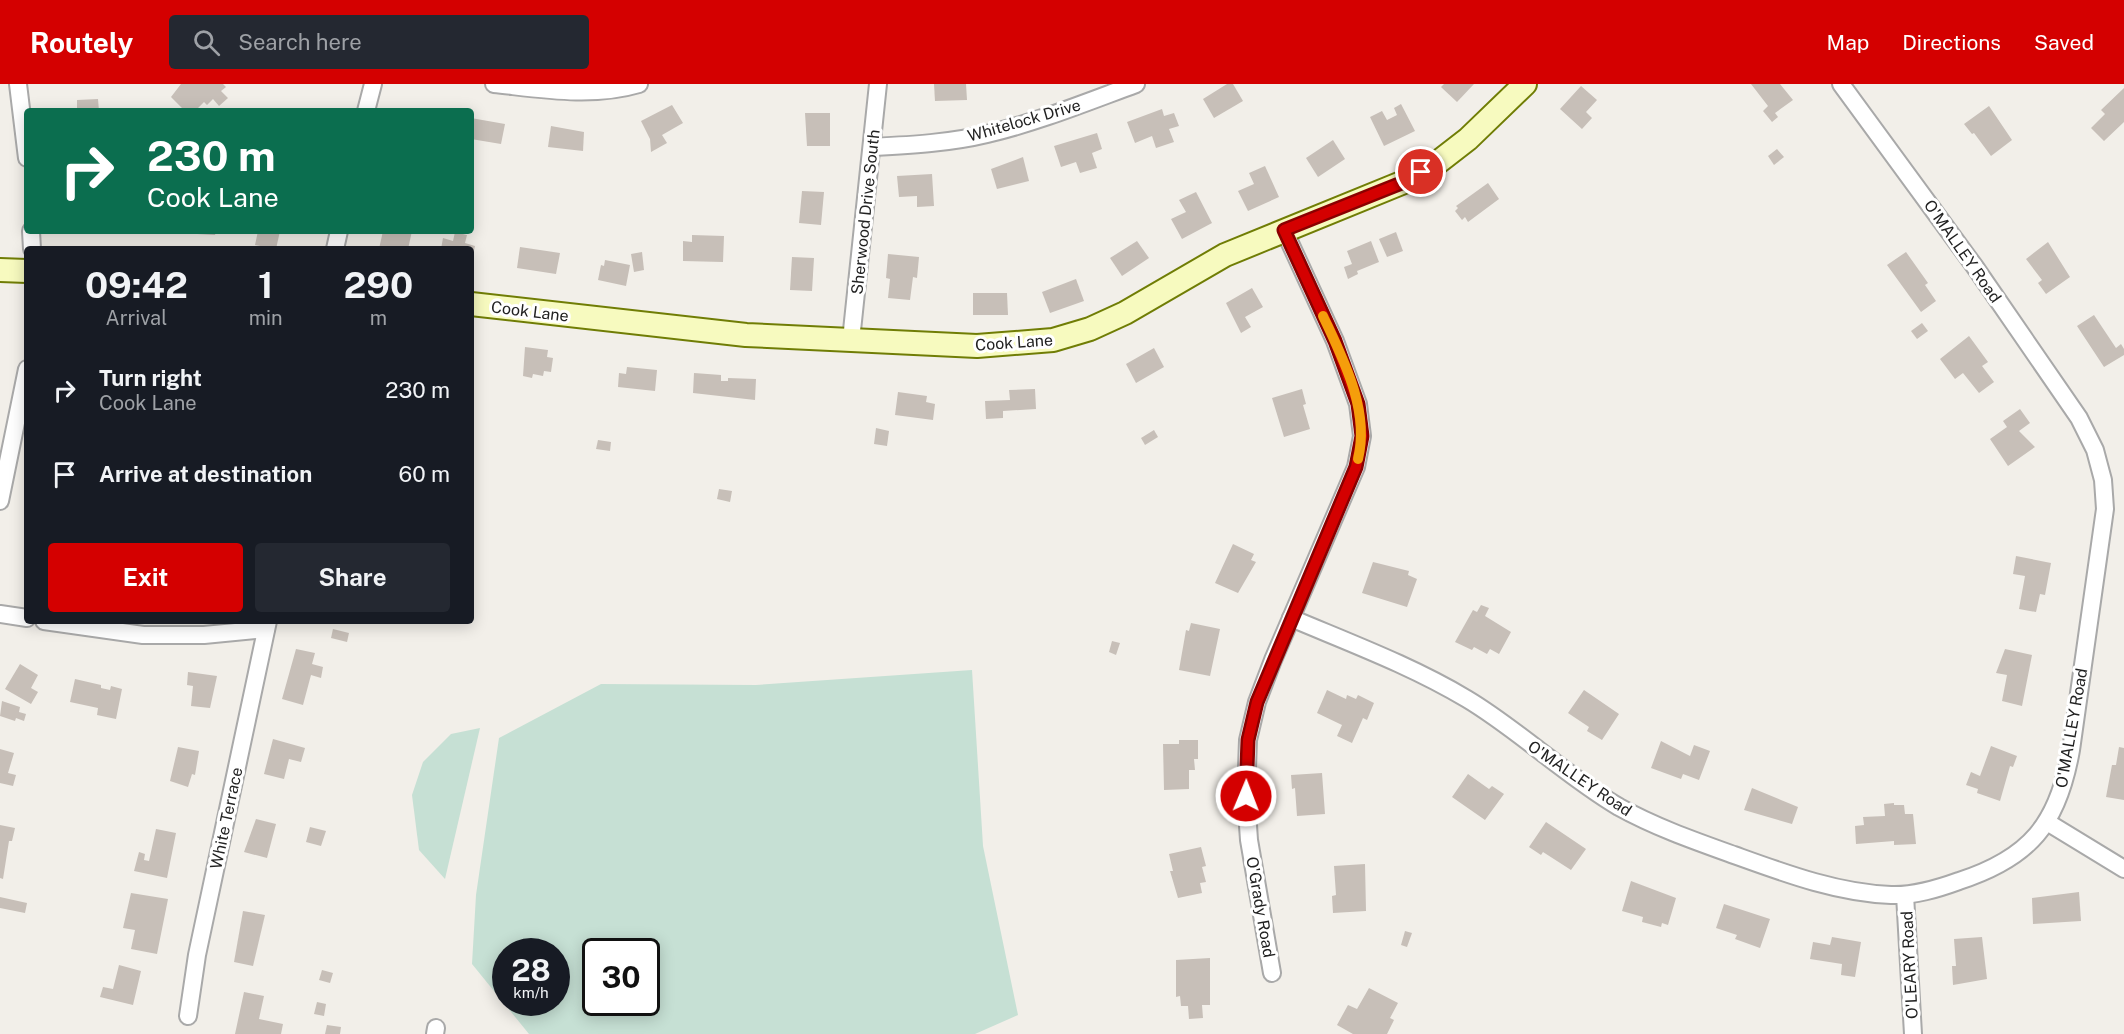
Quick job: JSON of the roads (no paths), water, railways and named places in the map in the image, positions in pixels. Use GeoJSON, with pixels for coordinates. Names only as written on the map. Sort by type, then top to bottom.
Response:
{"type":"FeatureCollection","features":[{"type":"Feature","properties":{"kind":"street"},"geometry":{"type":"LineString","coordinates":[[18,84],[24,133]]}},
{"type":"Feature","properties":{"kind":"street"},"geometry":{"type":"LineString","coordinates":[[367,108],[373,84]]}},
{"type":"Feature","properties":{"kind":"street"},"geometry":{"type":"LineString","coordinates":[[494,84],[555,90],[615,91],[639,84]]}},
{"type":"Feature","properties":{"kind":"street","name":"Sherwood Drive South"},"geometry":{"type":"LineString","coordinates":[[851,340],[878,84]]}},
{"type":"Feature","properties":{"kind":"street","name":"Whitelock Drive"},"geometry":{"type":"LineString","coordinates":[[873,147],[932,143],[986,135],[1046,117],[1136,84]]}},
{"type":"Feature","properties":{"kind":"street","name":"Cook Lane"},"geometry":{"type":"LineString","coordinates":[[474,304],[698,331],[977,346],[1053,340],[1090,329],[1125,313],[1225,255],[1404,182],[1437,163],[1475,132],[1525,84]]}},
{"type":"Feature","properties":{"kind":"street","name":"O'MALLEY Road"},"geometry":{"type":"LineString","coordinates":[[1291,618],[1411,669],[1451,690],[1617,806],[1663,828],[1816,882],[1877,894],[1905,895],[1949,885],[1994,868],[2021,851],[2048,822],[2063,788],[2071,750],[2105,509],[2100,467],[2079,418],[1975,267],[1841,84]]}},
{"type":"Feature","properties":{"kind":"street","name":"O'Grady Road"},"geometry":{"type":"LineString","coordinates":[[1272,973],[1249,840],[1246,771],[1248,740],[1257,702],[1356,467],[1361,447],[1358,404],[1335,341],[1284,230]]}},
{"type":"Feature","properties":{"kind":"street"},"geometry":{"type":"LineString","coordinates":[[0,270],[24,271]]}},
{"type":"Feature","properties":{"kind":"street"},"geometry":{"type":"LineString","coordinates":[[0,501],[24,384]]}},
{"type":"Feature","properties":{"kind":"street"},"geometry":{"type":"LineString","coordinates":[[0,614],[24,618]]}},
{"type":"Feature","properties":{"kind":"street"},"geometry":{"type":"LineString","coordinates":[[65,624],[143,635],[204,635],[267,625]]}},
{"type":"Feature","properties":{"kind":"street","name":"White Terrace"},"geometry":{"type":"LineString","coordinates":[[188,1016],[197,955],[267,625]]}},
{"type":"Feature","properties":{"kind":"street"},"geometry":{"type":"LineString","coordinates":[[2048,822],[2124,869]]}},
{"type":"Feature","properties":{"kind":"street","name":"O'LEARY Road"},"geometry":{"type":"LineString","coordinates":[[1905,895],[1913,1034]]}}]}
